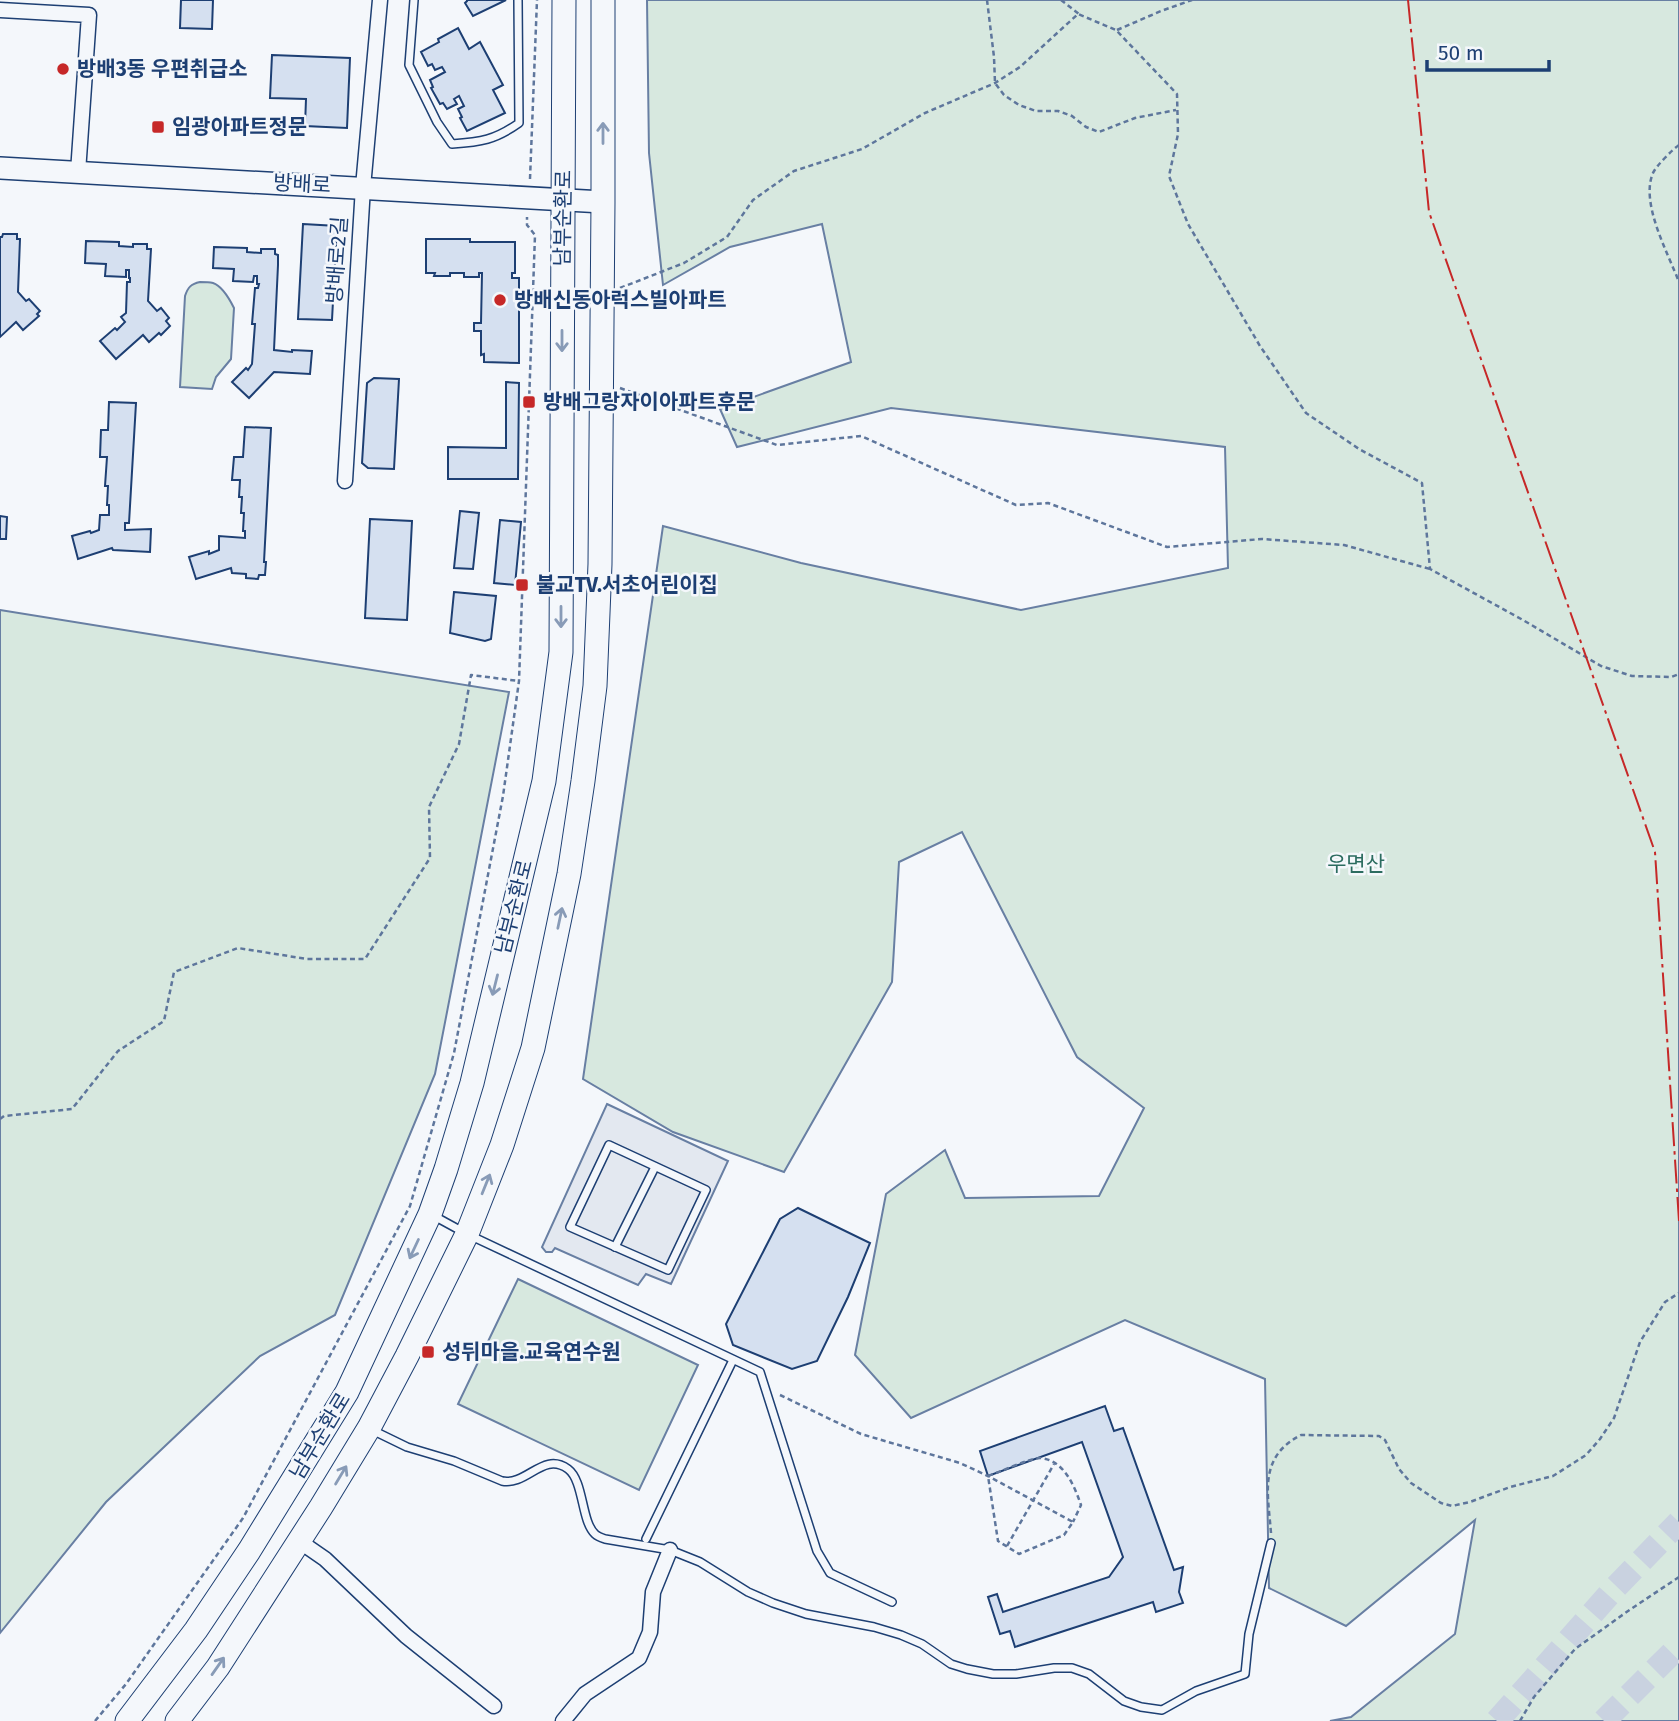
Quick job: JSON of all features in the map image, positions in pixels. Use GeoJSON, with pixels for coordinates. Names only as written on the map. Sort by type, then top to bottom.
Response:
{"type":"FeatureCollection","features":[{"type":"Feature","properties":{"kind":"main road","name":"남부순환로"},"geometry":{"type":"LineString","coordinates":[[127,1721],[196,1630],[256,1539],[346,1392],[430,1214],[472,1083],[544,781],[561,652],[564,0]]}},
{"type":"Feature","properties":{"kind":"main road","name":"남부순환로"},"geometry":{"type":"LineString","coordinates":[[177,1721],[218,1667],[369,1428],[467,1234],[502,1145],[533,1048],[569,874],[595,686],[600,564],[603,0]]}},
{"type":"Feature","properties":{"kind":"main road","name":"방배로"},"geometry":{"type":"LineString","coordinates":[[0,167],[603,202]]}},
{"type":"Feature","properties":{"kind":"street","name":"방배로2길"},"geometry":{"type":"LineString","coordinates":[[345,481],[363,187],[380,0]]}},
{"type":"Feature","properties":{"kind":"street"},"geometry":{"type":"LineString","coordinates":[[0,10],[89,15],[78,172]]}},
{"type":"Feature","properties":{"kind":"street"},"geometry":{"type":"LineString","coordinates":[[299,1541],[325,1559],[406,1636],[494,1706]]}},
{"type":"Feature","properties":{"kind":"street"},"geometry":{"type":"LineString","coordinates":[[563,1721],[585,1695],[639,1658],[650,1632],[653,1592],[670,1550]]}},
{"type":"Feature","properties":{"kind":"lane"},"geometry":{"type":"LineString","coordinates":[[415,0],[410,65],[437,122],[452,144],[490,140],[519,123],[518,0]]}},
{"type":"Feature","properties":{"kind":"lane"},"geometry":{"type":"LineString","coordinates":[[609,1145],[706,1190],[668,1270],[615,1247],[570,1227],[609,1145]]}},
{"type":"Feature","properties":{"kind":"lane"},"geometry":{"type":"LineString","coordinates":[[615,1247],[655,1167]]}},
{"type":"Feature","properties":{"kind":"lane"},"geometry":{"type":"LineString","coordinates":[[430,1214],[760,1372],[817,1550],[830,1573],[892,1602]]}},
{"type":"Feature","properties":{"kind":"lane"},"geometry":{"type":"LineString","coordinates":[[646,1539],[733,1360]]}},
{"type":"Feature","properties":{"kind":"lane"},"geometry":{"type":"LineString","coordinates":[[369,1428],[407,1447],[454,1461],[510,1483],[542,1465],[559,1464],[572,1473],[590,1527],[596,1535],[605,1539],[670,1550],[699,1562],[748,1592],[772,1602],[806,1614],[901,1635],[922,1644],[959,1667],[993,1674],[1072,1668],[1089,1674],[1124,1701],[1162,1710],[1196,1691],[1245,1674],[1249,1634],[1271,1543]]}},
{"type":"Feature","properties":{"kind":"path"},"geometry":{"type":"LineString","coordinates":[[533,150],[537,0]]}},
{"type":"Feature","properties":{"kind":"path"},"geometry":{"type":"LineString","coordinates":[[987,0],[995,83],[1004,95],[1019,105],[1036,110],[1058,111],[1099,132],[1135,118],[1178,110]]}},
{"type":"Feature","properties":{"kind":"path"},"geometry":{"type":"LineString","coordinates":[[1061,0],[1078,14],[1116,30],[1177,94],[1178,134],[1169,176],[1188,224],[1260,346],[1306,413],[1359,449],[1422,483],[1430,569]]}},
{"type":"Feature","properties":{"kind":"path"},"geometry":{"type":"LineString","coordinates":[[1116,30],[1192,0]]}},
{"type":"Feature","properties":{"kind":"path"},"geometry":{"type":"LineString","coordinates":[[602,292],[620,288],[684,262],[727,237],[753,200],[794,171],[862,149],[925,113],[995,83],[1020,67],[1078,14]]}},
{"type":"Feature","properties":{"kind":"path"},"geometry":{"type":"LineString","coordinates":[[1679,145],[1653,172],[1649,197],[1658,229],[1679,282]]}},
{"type":"Feature","properties":{"kind":"path"},"geometry":{"type":"LineString","coordinates":[[95,1721],[126,1684],[243,1518],[410,1206],[454,1053],[503,796],[519,681],[536,235],[527,225]]}},
{"type":"Feature","properties":{"kind":"path"},"geometry":{"type":"LineString","coordinates":[[602,381],[777,445],[861,436],[1016,505],[1048,503],[1167,547],[1262,538],[1344,545],[1430,569],[1601,666],[1632,676],[1671,677],[1679,674]]}},
{"type":"Feature","properties":{"kind":"path"},"geometry":{"type":"LineString","coordinates":[[0,1119],[4,1116],[72,1109],[118,1051],[164,1021],[174,972],[238,948],[307,960],[365,959],[430,858],[429,807],[459,744],[471,675],[519,681]]}},
{"type":"Feature","properties":{"kind":"path"},"geometry":{"type":"LineString","coordinates":[[1271,1543],[1267,1483],[1270,1467],[1279,1452],[1291,1440],[1301,1435],[1379,1436],[1385,1440],[1399,1469],[1412,1483],[1441,1503],[1452,1506],[1470,1503],[1510,1487],[1553,1476],[1586,1455],[1600,1439],[1614,1418],[1640,1342],[1665,1302],[1679,1293]]}},
{"type":"Feature","properties":{"kind":"path"},"geometry":{"type":"LineString","coordinates":[[764,1387],[860,1434],[960,1463],[1073,1522]]}},
{"type":"Feature","properties":{"kind":"path"},"geometry":{"type":"LineString","coordinates":[[1038,1458],[1055,1462],[1073,1483],[1081,1505],[1064,1535],[1020,1554],[998,1541],[988,1476],[1038,1458]]}},
{"type":"Feature","properties":{"kind":"path"},"geometry":{"type":"LineString","coordinates":[[1007,1546],[1055,1462]]}},
{"type":"Feature","properties":{"kind":"path"},"geometry":{"type":"LineString","coordinates":[[1520,1721],[1534,1696],[1576,1649],[1679,1577]]}},
{"type":"Feature","properties":{"kind":"green space","name":"우면산"},"geometry":{"type":"Polygon","coordinates":[[[647,0],[1679,0],[1679,1721],[1330,1721],[1351,1717],[1455,1634],[1475,1520],[1346,1626],[1269,1588],[1265,1379],[1125,1320],[911,1418],[855,1355],[886,1194],[945,1150],[965,1198],[1099,1196],[1144,1108],[1077,1057],[962,832],[899,862],[892,982],[784,1172],[673,1132],[583,1079],[663,526],[801,563],[1021,610],[1228,568],[1225,447],[891,408],[737,447],[720,409],[851,362],[822,224],[730,247],[663,285],[649,153],[647,0]]]}},
{"type":"Feature","properties":{"kind":"green space"},"geometry":{"type":"Polygon","coordinates":[[[200,282],[213,283],[220,287],[234,308],[231,359],[216,377],[212,389],[180,387],[185,296],[190,286],[200,282]]]}},
{"type":"Feature","properties":{"kind":"green space"},"geometry":{"type":"Polygon","coordinates":[[[0,610],[509,692],[435,1074],[335,1315],[260,1356],[106,1502],[0,1633],[0,610]]]}},
{"type":"Feature","properties":{"kind":"green space"},"geometry":{"type":"Polygon","coordinates":[[[518,1279],[698,1365],[639,1490],[458,1404],[518,1279]]]}},
{"type":"Feature","properties":{"kind":"shaded area"},"geometry":{"type":"Polygon","coordinates":[[[607,1104],[728,1161],[671,1284],[646,1274],[638,1285],[555,1248],[552,1252],[546,1252],[542,1247],[607,1104]]]}},
{"type":"Feature","properties":{"kind":"building"},"geometry":{"type":"Polygon","coordinates":[[[181,0],[213,0],[212,29],[180,28],[181,0]]]}},
{"type":"Feature","properties":{"kind":"building"},"geometry":{"type":"Polygon","coordinates":[[[467,0],[506,0],[473,16],[465,3],[467,0]]]}},
{"type":"Feature","properties":{"kind":"building"},"geometry":{"type":"Polygon","coordinates":[[[458,28],[469,49],[480,42],[503,85],[493,90],[505,113],[467,131],[460,118],[462,117],[458,109],[464,106],[459,96],[454,99],[457,104],[447,109],[443,103],[440,104],[431,88],[433,87],[430,80],[445,72],[442,67],[435,70],[432,64],[428,66],[421,52],[458,28]]]}},
{"type":"Feature","properties":{"kind":"building"},"geometry":{"type":"Polygon","coordinates":[[[272,55],[350,58],[347,128],[305,126],[306,99],[270,98],[272,55]]]}},
{"type":"Feature","properties":{"kind":"building"},"geometry":{"type":"Polygon","coordinates":[[[303,224],[337,226],[332,320],[298,319],[303,224]]]}},
{"type":"Feature","properties":{"kind":"building"},"geometry":{"type":"Polygon","coordinates":[[[3,234],[17,234],[17,239],[20,239],[18,292],[40,311],[37,314],[39,316],[23,330],[16,322],[0,337],[0,237],[3,234]]]}},
{"type":"Feature","properties":{"kind":"building","name":"방배신동아럭스빌아파트"},"geometry":{"type":"Polygon","coordinates":[[[426,239],[515,242],[515,273],[512,273],[512,278],[519,278],[519,363],[484,362],[484,354],[481,355],[481,331],[474,331],[474,323],[481,323],[482,273],[479,273],[479,277],[464,277],[464,273],[434,276],[435,273],[426,273],[426,239]]]}},
{"type":"Feature","properties":{"kind":"building"},"geometry":{"type":"Polygon","coordinates":[[[86,241],[119,242],[119,246],[133,247],[133,244],[147,244],[147,249],[151,249],[148,301],[157,311],[161,308],[169,318],[166,321],[170,326],[161,335],[159,333],[149,342],[143,335],[116,359],[100,341],[125,322],[121,317],[126,313],[129,270],[126,270],[126,277],[105,276],[106,264],[85,263],[86,241]]]}},
{"type":"Feature","properties":{"kind":"building"},"geometry":{"type":"Polygon","coordinates":[[[214,247],[247,248],[247,252],[261,253],[261,249],[275,249],[278,265],[274,350],[312,351],[310,374],[274,372],[249,398],[232,382],[252,364],[255,288],[258,288],[259,284],[257,276],[254,276],[253,282],[233,281],[234,269],[213,268],[214,247]]]}},
{"type":"Feature","properties":{"kind":"building"},"geometry":{"type":"Polygon","coordinates":[[[374,378],[399,379],[394,469],[368,468],[362,463],[367,383],[374,378]]]}},
{"type":"Feature","properties":{"kind":"building"},"geometry":{"type":"Polygon","coordinates":[[[506,382],[519,383],[518,479],[448,479],[448,447],[506,448],[506,382]]]}},
{"type":"Feature","properties":{"kind":"building"},"geometry":{"type":"Polygon","coordinates":[[[109,402],[136,403],[129,523],[125,523],[125,530],[151,529],[150,552],[112,548],[78,559],[72,536],[99,530],[100,515],[109,515],[108,486],[105,486],[107,457],[100,457],[101,430],[108,430],[109,402]]]}},
{"type":"Feature","properties":{"kind":"building"},"geometry":{"type":"Polygon","coordinates":[[[245,427],[271,428],[265,575],[259,575],[258,579],[246,578],[246,574],[232,573],[231,568],[196,579],[189,557],[219,550],[219,536],[245,538],[244,513],[241,513],[242,497],[239,497],[240,480],[232,480],[234,457],[243,457],[245,427]]]}},
{"type":"Feature","properties":{"kind":"building"},"geometry":{"type":"Polygon","coordinates":[[[460,511],[479,513],[473,569],[454,568],[460,511]]]}},
{"type":"Feature","properties":{"kind":"building"},"geometry":{"type":"Polygon","coordinates":[[[0,516],[7,517],[6,539],[0,539],[0,516]]]}},
{"type":"Feature","properties":{"kind":"building"},"geometry":{"type":"Polygon","coordinates":[[[370,519],[412,521],[407,620],[365,618],[370,519]]]}},
{"type":"Feature","properties":{"kind":"building"},"geometry":{"type":"Polygon","coordinates":[[[500,520],[521,522],[515,585],[494,583],[500,520]]]}},
{"type":"Feature","properties":{"kind":"building"},"geometry":{"type":"Polygon","coordinates":[[[454,592],[496,596],[491,639],[485,641],[450,633],[454,592]]]}},
{"type":"Feature","properties":{"kind":"building"},"geometry":{"type":"Polygon","coordinates":[[[798,1208],[870,1243],[817,1361],[792,1369],[733,1345],[726,1324],[780,1219],[798,1208]]]}},
{"type":"Feature","properties":{"kind":"building"},"geometry":{"type":"Polygon","coordinates":[[[1105,1406],[1114,1431],[1123,1428],[1174,1570],[1183,1567],[1179,1592],[1183,1603],[1156,1612],[1153,1602],[1015,1647],[1010,1631],[1000,1634],[988,1597],[997,1594],[1003,1612],[1109,1577],[1123,1557],[1082,1442],[988,1476],[980,1451],[1105,1406]]]}},
{"type":"Feature","properties":{"kind":"tunnel"},"geometry":{"type":"LineString","coordinates":[[1497,1721],[1613,1590],[1679,1522]]}},
{"type":"Feature","properties":{"kind":"tunnel"},"geometry":{"type":"LineString","coordinates":[[1604,1721],[1679,1646]]}},
{"type":"Feature","properties":{"kind":"power"},"geometry":{"type":"LineString","coordinates":[[1408,0],[1429,212],[1655,852],[1679,1221]]}},
{"type":"Feature","properties":{"kind":"place","name":"방배3동 우편취급소"},"geometry":{"type":"Point","coordinates":[63,69]}},
{"type":"Feature","properties":{"kind":"place","name":"임광아파트정문"},"geometry":{"type":"Point","coordinates":[158,127]}},
{"type":"Feature","properties":{"kind":"place","name":"방배신동아럭스빌아파트"},"geometry":{"type":"Point","coordinates":[500,300]}},
{"type":"Feature","properties":{"kind":"place","name":"방배그랑자이아파트후문"},"geometry":{"type":"Point","coordinates":[529,402]}},
{"type":"Feature","properties":{"kind":"place","name":"불교TV.서초어린이집"},"geometry":{"type":"Point","coordinates":[522,585]}},
{"type":"Feature","properties":{"kind":"place","name":"성뒤마을.교육연수원"},"geometry":{"type":"Point","coordinates":[428,1352]}}]}
